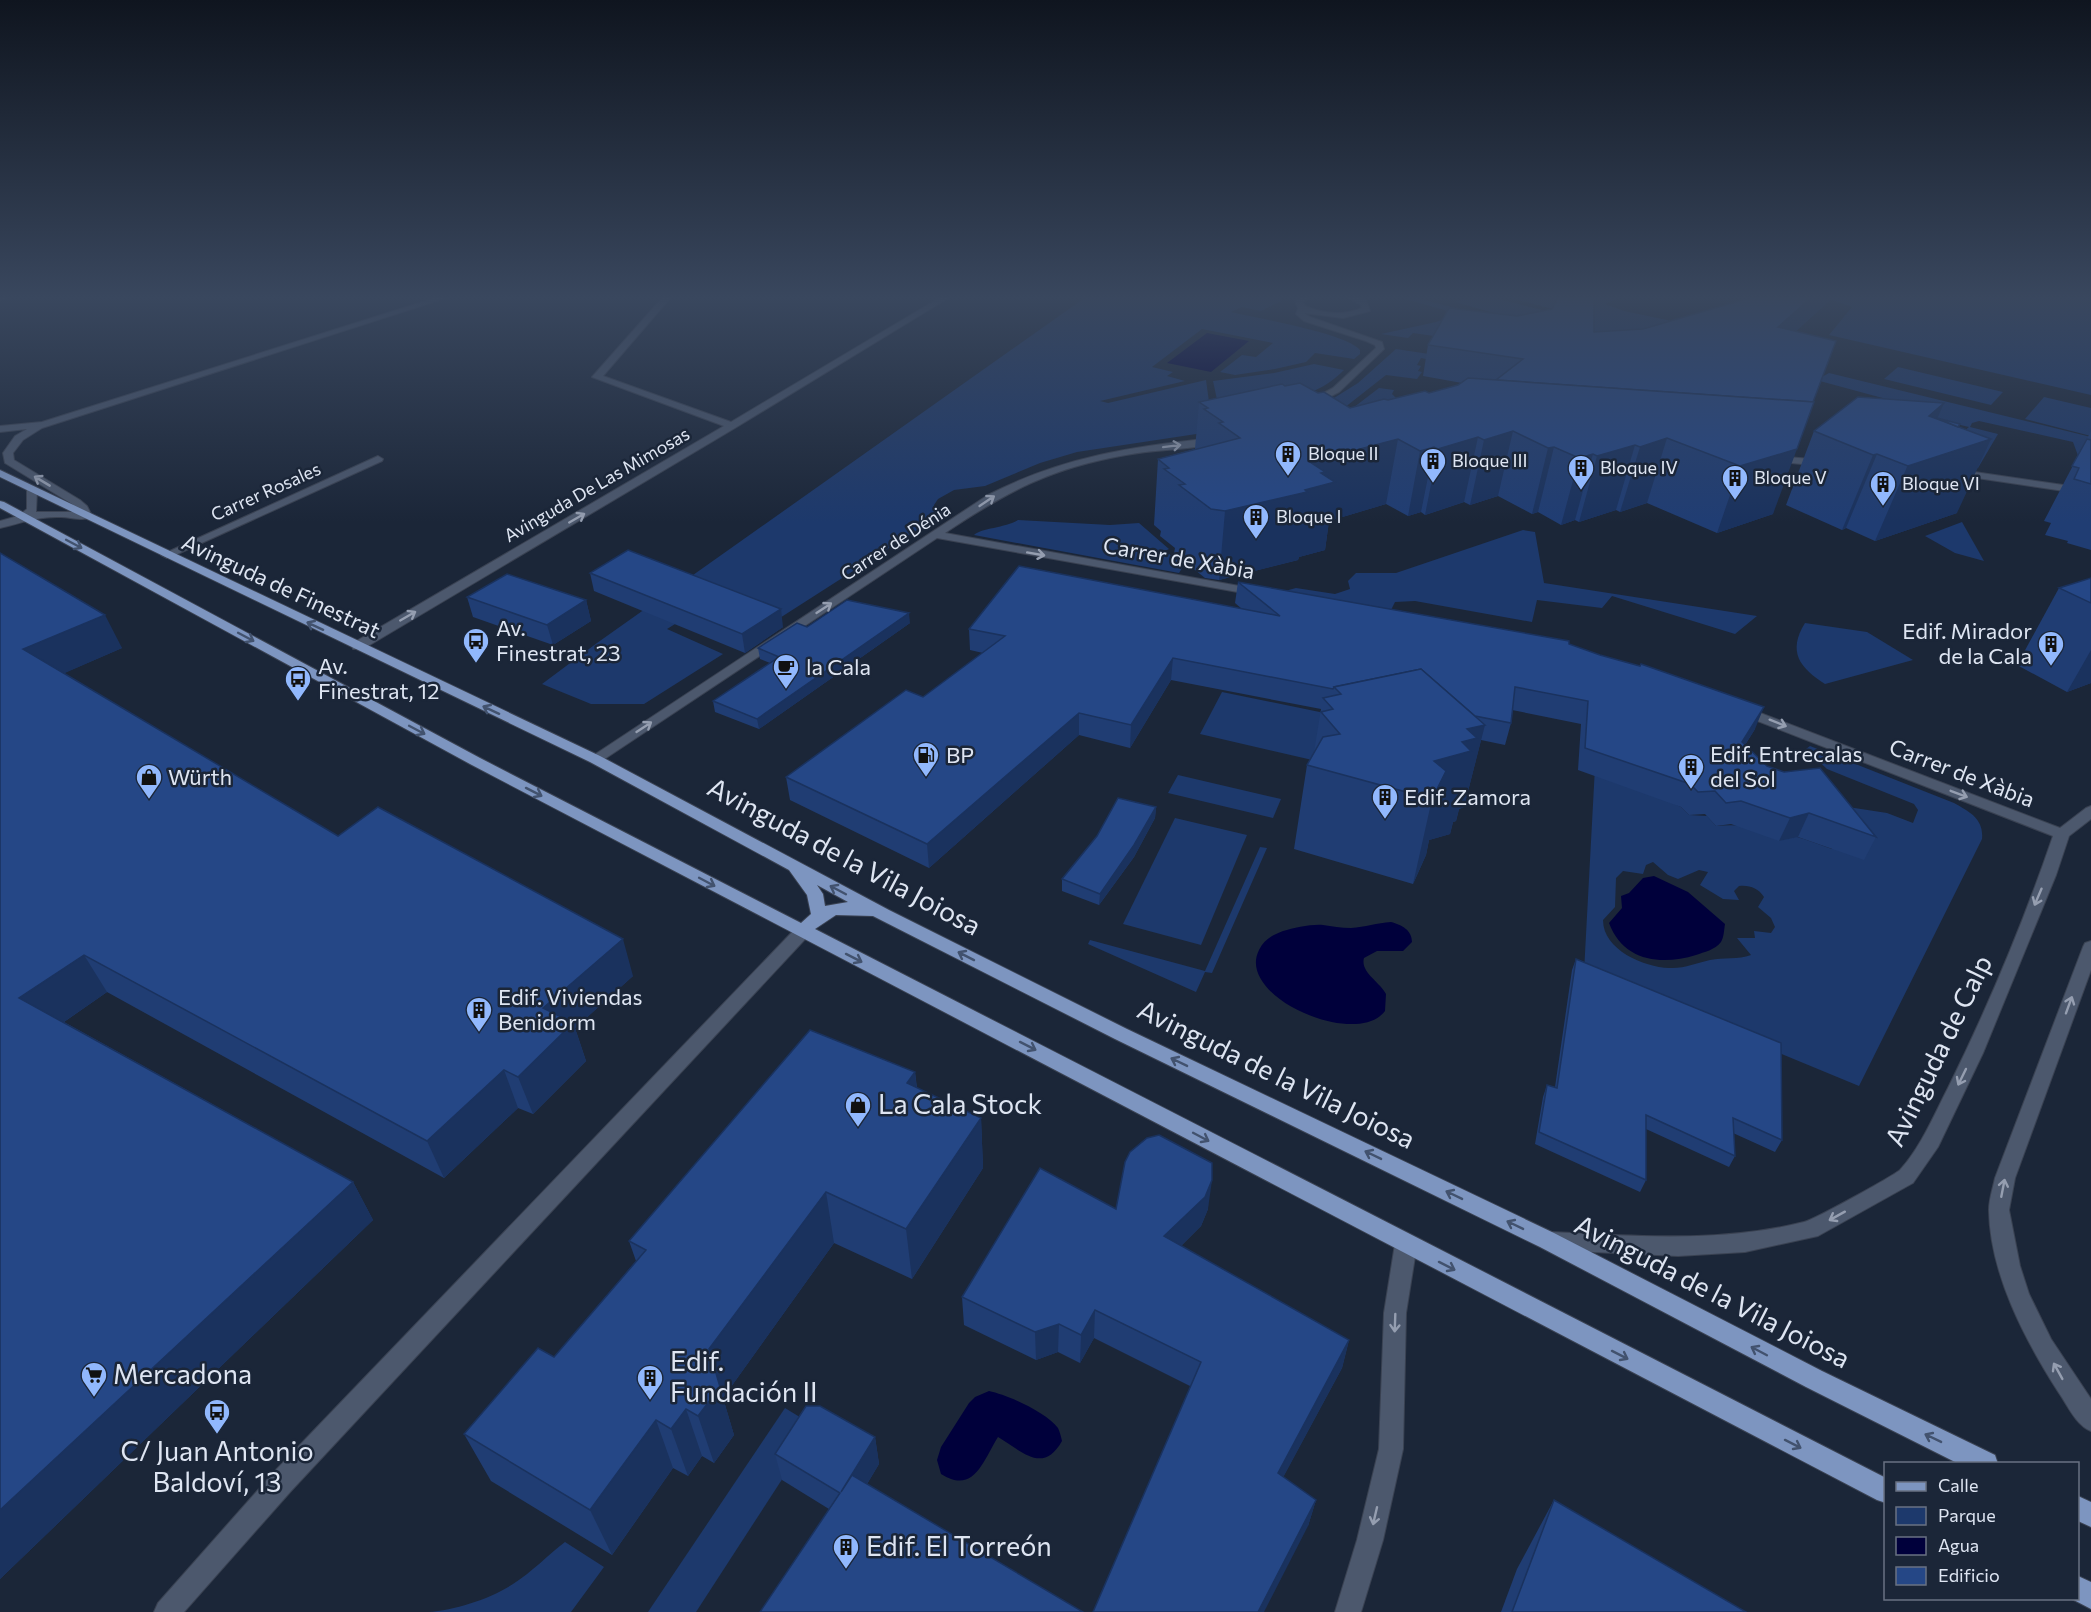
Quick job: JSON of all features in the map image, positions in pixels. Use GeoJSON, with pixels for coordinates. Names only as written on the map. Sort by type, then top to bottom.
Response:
{"type":"FeatureCollection","features":[{"type":"Feature","properties":{"kind":"main road","name":"Avinguda de Finestrat"},"geometry":{"type":"LineString","coordinates":[[0,473],[544,734]]}},
{"type":"Feature","properties":{"kind":"main road"},"geometry":{"type":"LineString","coordinates":[[0,504],[482,765],[1884,1490]]}},
{"type":"Feature","properties":{"kind":"main road","name":"Avinguda de la Vila Joiosa"},"geometry":{"type":"LineString","coordinates":[[544,734],[595,759],[883,914],[1121,1034],[1547,1240],[1814,1379],[1982,1462]]}},
{"type":"Feature","properties":{"kind":"main road","name":"Avinguda de la Vila Joiosa"},"geometry":{"type":"LineString","coordinates":[[794,866],[815,894],[819,915],[833,909],[853,908],[883,914]]}},
{"type":"Feature","properties":{"kind":"main road"},"geometry":{"type":"LineString","coordinates":[[802,932],[819,915]]}},
{"type":"Feature","properties":{"kind":"street"},"geometry":{"type":"LineString","coordinates":[[0,439],[207,372]]}},
{"type":"Feature","properties":{"kind":"street"},"geometry":{"type":"LineString","coordinates":[[601,372],[597,377],[732,426]]}},
{"type":"Feature","properties":{"kind":"street","name":"Avinguda De Las Mimosas"},"geometry":{"type":"LineString","coordinates":[[358,646],[821,372]]}},
{"type":"Feature","properties":{"kind":"street"},"geometry":{"type":"LineString","coordinates":[[1298,411],[1336,390],[1355,372]]}},
{"type":"Feature","properties":{"kind":"street"},"geometry":{"type":"LineString","coordinates":[[0,429],[43,424]]}},
{"type":"Feature","properties":{"kind":"street"},"geometry":{"type":"LineString","coordinates":[[0,447],[43,424]]}},
{"type":"Feature","properties":{"kind":"street"},"geometry":{"type":"LineString","coordinates":[[19,438],[8,453],[9,461],[76,502],[87,516]]}},
{"type":"Feature","properties":{"kind":"street","name":"Carrer de Dénia"},"geometry":{"type":"LineString","coordinates":[[595,759],[1020,481],[1087,458],[1230,440]]}},
{"type":"Feature","properties":{"kind":"street"},"geometry":{"type":"LineString","coordinates":[[1765,458],[1831,463]]}},
{"type":"Feature","properties":{"kind":"street","name":"Carrer Rosales"},"geometry":{"type":"LineString","coordinates":[[167,555],[378,459]]}},
{"type":"Feature","properties":{"kind":"street"},"geometry":{"type":"LineString","coordinates":[[1946,472],[2035,482],[2091,492]]}},
{"type":"Feature","properties":{"kind":"street"},"geometry":{"type":"LineString","coordinates":[[23,516],[32,510],[32,490]]}},
{"type":"Feature","properties":{"kind":"street"},"geometry":{"type":"LineString","coordinates":[[0,525],[23,516],[44,512],[87,516]]}},
{"type":"Feature","properties":{"kind":"street","name":"Carrer de Xàbia"},"geometry":{"type":"LineString","coordinates":[[938,536],[1267,596]]}},
{"type":"Feature","properties":{"kind":"street","name":"Carrer de Xàbia"},"geometry":{"type":"LineString","coordinates":[[1732,706],[2062,834]]}},
{"type":"Feature","properties":{"kind":"street","name":"Avinguda de Calp"},"geometry":{"type":"LineString","coordinates":[[1547,1240],[1678,1247],[1745,1243],[1811,1230],[1906,1177],[1931,1141],[1974,1053],[2062,834],[2091,811]]}},
{"type":"Feature","properties":{"kind":"street"},"geometry":{"type":"LineString","coordinates":[[167,1612],[282,1482],[802,932]]}},
{"type":"Feature","properties":{"kind":"street"},"geometry":{"type":"LineString","coordinates":[[2091,946],[2005,1178],[1999,1208],[2006,1260],[2032,1325],[2064,1382],[2091,1419]]}},
{"type":"Feature","properties":{"kind":"street"},"geometry":{"type":"LineString","coordinates":[[1348,1612],[1370,1540],[1391,1449],[1395,1313],[1406,1244]]}},
{"type":"Feature","properties":{"kind":"green space"},"geometry":{"type":"Polygon","coordinates":[[[980,372],[1173,372],[1167,376],[1185,381],[1100,401],[1108,403],[1206,380],[1210,409],[1203,433],[1077,452],[1040,463],[985,486],[954,490],[938,499],[934,505],[939,516],[772,623],[714,600],[667,629],[723,654],[644,704],[591,704],[542,684],[980,372]]]}},
{"type":"Feature","properties":{"kind":"green space"},"geometry":{"type":"Polygon","coordinates":[[[1221,372],[1253,372],[1235,375],[1221,372]]]}},
{"type":"Feature","properties":{"kind":"green space"},"geometry":{"type":"Polygon","coordinates":[[[1341,372],[1317,390],[1302,396],[1270,403],[1219,409],[1213,381],[1274,373],[1341,372]]]}},
{"type":"Feature","properties":{"kind":"green space"},"geometry":{"type":"Polygon","coordinates":[[[1370,372],[1422,372],[1417,379],[1386,375],[1344,408],[1326,403],[1358,383],[1370,372]]]}},
{"type":"Feature","properties":{"kind":"green space"},"geometry":{"type":"Polygon","coordinates":[[[1758,372],[1818,372],[1820,378],[1829,373],[2091,437],[2080,461],[2073,442],[1979,421],[1972,423],[1970,427],[1998,434],[1978,468],[1859,458],[1937,454],[1969,427],[1893,409],[1890,400],[1805,377],[1758,372]]]}},
{"type":"Feature","properties":{"kind":"green space"},"geometry":{"type":"Polygon","coordinates":[[[1892,372],[1920,372],[2003,392],[1991,405],[1884,379],[1892,372]]]}},
{"type":"Feature","properties":{"kind":"green space"},"geometry":{"type":"Polygon","coordinates":[[[1992,372],[2091,372],[2091,395],[1992,372]]]}},
{"type":"Feature","properties":{"kind":"green space"},"geometry":{"type":"Polygon","coordinates":[[[1379,388],[1394,390],[1392,394],[1396,398],[1392,410],[1422,415],[1442,408],[1447,402],[1443,393],[1447,388],[1465,388],[1449,416],[1444,415],[1433,422],[1364,419],[1349,411],[1379,388]]]}},
{"type":"Feature","properties":{"kind":"green space"},"geometry":{"type":"Polygon","coordinates":[[[2044,397],[2091,408],[2091,436],[2025,419],[2044,397]]]}},
{"type":"Feature","properties":{"kind":"green space"},"geometry":{"type":"Polygon","coordinates":[[[1018,520],[1110,525],[1139,523],[1169,549],[1165,551],[1184,565],[1179,573],[974,535],[1018,520]]]}},
{"type":"Feature","properties":{"kind":"green space"},"geometry":{"type":"Polygon","coordinates":[[[1962,522],[1984,561],[1955,553],[1925,536],[1962,522]]]}},
{"type":"Feature","properties":{"kind":"green space"},"geometry":{"type":"Polygon","coordinates":[[[1523,530],[1535,532],[1544,583],[1757,616],[1735,634],[1612,596],[1602,608],[1537,600],[1532,622],[1415,601],[1395,602],[1391,610],[1285,591],[1296,588],[1335,594],[1350,589],[1348,581],[1356,573],[1396,573],[1523,530]]]}},
{"type":"Feature","properties":{"kind":"green space"},"geometry":{"type":"Polygon","coordinates":[[[1805,623],[1867,632],[1913,660],[1825,684],[1809,672],[1799,658],[1797,643],[1805,623]]]}},
{"type":"Feature","properties":{"kind":"green space"},"geometry":{"type":"Polygon","coordinates":[[[1222,692],[1339,716],[1321,762],[1200,734],[1222,692]]]}},
{"type":"Feature","properties":{"kind":"green space"},"geometry":{"type":"Polygon","coordinates":[[[1810,746],[1954,803],[1975,817],[1982,832],[1982,839],[1859,1086],[1584,972],[1595,767],[1681,807],[1689,815],[1707,816],[1716,826],[1761,828],[1832,849],[1848,807],[1887,813],[1913,823],[1918,810],[1914,804],[1827,769],[1806,749],[1810,746]],[[1653,862],[1646,865],[1643,874],[1623,871],[1616,878],[1615,907],[1603,920],[1605,931],[1617,948],[1637,960],[1659,967],[1674,968],[1715,959],[1746,957],[1751,955],[1737,938],[1755,938],[1754,931],[1771,933],[1775,927],[1771,918],[1758,907],[1764,897],[1753,888],[1739,886],[1734,891],[1739,900],[1723,899],[1700,885],[1708,872],[1699,870],[1678,879],[1668,875],[1653,862]]]}},
{"type":"Feature","properties":{"kind":"green space"},"geometry":{"type":"Polygon","coordinates":[[[1178,775],[1281,799],[1273,818],[1168,793],[1178,775]]]}},
{"type":"Feature","properties":{"kind":"green space"},"geometry":{"type":"Polygon","coordinates":[[[1175,818],[1247,835],[1201,945],[1123,924],[1175,818]]]}},
{"type":"Feature","properties":{"kind":"green space"},"geometry":{"type":"Polygon","coordinates":[[[1260,847],[1267,848],[1212,973],[1205,972],[1196,992],[1088,944],[1090,940],[1205,971],[1260,847]]]}},
{"type":"Feature","properties":{"kind":"green space"},"geometry":{"type":"Polygon","coordinates":[[[785,1408],[816,1427],[696,1612],[648,1612],[785,1408]]]}},
{"type":"Feature","properties":{"kind":"green space"},"geometry":{"type":"Polygon","coordinates":[[[565,1542],[604,1567],[571,1612],[428,1612],[472,1603],[504,1589],[527,1574],[565,1542]]]}},
{"type":"Feature","properties":{"kind":"water"},"geometry":{"type":"Polygon","coordinates":[[[1654,876],[1688,892],[1725,924],[1723,938],[1719,945],[1696,955],[1670,960],[1645,957],[1633,953],[1624,946],[1615,936],[1609,923],[1622,908],[1621,896],[1629,893],[1643,878],[1654,876]]]}},
{"type":"Feature","properties":{"kind":"water"},"geometry":{"type":"Polygon","coordinates":[[[1391,922],[1406,929],[1412,942],[1403,951],[1377,951],[1364,958],[1365,968],[1386,994],[1385,1011],[1371,1021],[1350,1024],[1326,1021],[1302,1012],[1281,1000],[1265,985],[1256,968],[1259,950],[1263,943],[1283,931],[1313,925],[1351,928],[1391,922]]]}},
{"type":"Feature","properties":{"kind":"water"},"geometry":{"type":"Polygon","coordinates":[[[989,1391],[1016,1400],[1045,1416],[1058,1428],[1062,1441],[1055,1451],[1047,1457],[1040,1458],[1024,1453],[998,1437],[982,1465],[970,1478],[952,1479],[941,1474],[937,1460],[941,1447],[969,1403],[975,1397],[989,1391]]]}},
{"type":"Feature","properties":{"kind":"building"},"geometry":{"type":"Polygon","coordinates":[[[1506,372],[1824,372],[1813,402],[1496,380],[1506,372]]]}},
{"type":"Feature","properties":{"kind":"building"},"geometry":{"type":"Polygon","coordinates":[[[1468,378],[1814,402],[1797,449],[1740,466],[1667,438],[1640,447],[1635,445],[1597,456],[1593,454],[1579,458],[1554,447],[1548,448],[1513,431],[1484,440],[1478,437],[1438,449],[1434,447],[1420,451],[1398,439],[1310,462],[1335,482],[1305,490],[1307,492],[1225,511],[1211,509],[1179,485],[1185,484],[1164,469],[1169,468],[1158,459],[1240,438],[1219,423],[1223,422],[1204,409],[1208,408],[1199,402],[1282,384],[1285,386],[1300,383],[1318,393],[1324,392],[1350,408],[1425,391],[1429,393],[1458,385],[1468,378]]]}},
{"type":"Feature","properties":{"kind":"building"},"geometry":{"type":"Polygon","coordinates":[[[1858,397],[1944,403],[1929,416],[1991,439],[1908,466],[1877,454],[1873,455],[1814,431],[1858,397]]]}},
{"type":"Feature","properties":{"kind":"building"},"geometry":{"type":"Polygon","coordinates":[[[1937,418],[1960,424],[1958,427],[1937,418]]]}},
{"type":"Feature","properties":{"kind":"building"},"geometry":{"type":"Polygon","coordinates":[[[2087,439],[2091,440],[2091,484],[2074,479],[2079,468],[2072,466],[2087,439]]]}},
{"type":"Feature","properties":{"kind":"building"},"geometry":{"type":"Polygon","coordinates":[[[628,550],[781,609],[742,634],[590,573],[628,550]]]}},
{"type":"Feature","properties":{"kind":"building"},"geometry":{"type":"Polygon","coordinates":[[[0,553],[105,615],[23,649],[338,836],[378,807],[623,939],[543,1008],[573,1023],[518,1077],[504,1070],[427,1141],[84,955],[19,998],[353,1182],[0,1510],[0,553]]]}},
{"type":"Feature","properties":{"kind":"building"},"geometry":{"type":"Polygon","coordinates":[[[1019,566],[1280,616],[1238,582],[1569,641],[1569,644],[1600,655],[1640,666],[1641,664],[1764,707],[1742,742],[1767,766],[1784,772],[1820,768],[1876,837],[1809,813],[1790,818],[1741,801],[1726,803],[1715,791],[1698,792],[1690,784],[1585,748],[1588,701],[1515,687],[1511,723],[1475,716],[1421,669],[1333,689],[1173,658],[1131,725],[1079,713],[927,844],[786,777],[906,690],[923,697],[1005,636],[969,629],[1019,566]]]}},
{"type":"Feature","properties":{"kind":"building"},"geometry":{"type":"Polygon","coordinates":[[[507,574],[586,600],[547,625],[467,597],[507,574]]]}},
{"type":"Feature","properties":{"kind":"building"},"geometry":{"type":"Polygon","coordinates":[[[2091,578],[2091,603],[2059,588],[2091,578]]]}},
{"type":"Feature","properties":{"kind":"building"},"geometry":{"type":"Polygon","coordinates":[[[847,600],[909,613],[757,719],[713,701],[779,657],[758,648],[797,623],[807,627],[847,600]]]}},
{"type":"Feature","properties":{"kind":"building"},"geometry":{"type":"Polygon","coordinates":[[[1421,669],[1485,725],[1467,729],[1477,738],[1462,742],[1471,751],[1434,761],[1446,771],[1432,799],[1307,765],[1323,737],[1340,734],[1321,712],[1333,709],[1323,698],[1341,694],[1334,687],[1421,669]]]}},
{"type":"Feature","properties":{"kind":"building"},"geometry":{"type":"Polygon","coordinates":[[[1118,798],[1156,807],[1134,845],[1100,894],[1062,879],[1097,836],[1118,798]]]}},
{"type":"Feature","properties":{"kind":"building"},"geometry":{"type":"Polygon","coordinates":[[[1576,959],[1781,1043],[1782,1140],[1733,1118],[1735,1156],[1646,1115],[1646,1180],[1539,1132],[1547,1085],[1557,1088],[1576,959]]]}},
{"type":"Feature","properties":{"kind":"building"},"geometry":{"type":"Polygon","coordinates":[[[810,1030],[915,1072],[907,1083],[981,1118],[906,1229],[826,1192],[709,1349],[720,1387],[698,1416],[686,1409],[671,1429],[656,1420],[590,1510],[464,1434],[538,1348],[554,1357],[646,1250],[629,1241],[810,1030]]]}},
{"type":"Feature","properties":{"kind":"building"},"geometry":{"type":"Polygon","coordinates":[[[1159,1135],[1212,1163],[1212,1180],[1205,1197],[1164,1236],[1349,1340],[1278,1473],[1316,1500],[1258,1612],[1093,1612],[1201,1362],[1095,1310],[1081,1335],[1059,1324],[1035,1332],[962,1297],[1040,1168],[1116,1209],[1125,1162],[1130,1152],[1147,1138],[1159,1135]]]}},
{"type":"Feature","properties":{"kind":"building"},"geometry":{"type":"Polygon","coordinates":[[[806,1406],[820,1406],[875,1437],[841,1492],[852,1475],[1083,1612],[760,1612],[840,1493],[775,1454],[806,1406]]]}},
{"type":"Feature","properties":{"kind":"building"},"geometry":{"type":"Polygon","coordinates":[[[1554,1500],[1746,1612],[1512,1612],[1554,1500]]]}},
{"type":"Feature","properties":{"kind":"place","name":"Bloque II"},"geometry":{"type":"Point","coordinates":[1288,477]}},
{"type":"Feature","properties":{"kind":"place","name":"Bloque III"},"geometry":{"type":"Point","coordinates":[1433,484]}},
{"type":"Feature","properties":{"kind":"place","name":"Bloque IV"},"geometry":{"type":"Point","coordinates":[1581,491]}},
{"type":"Feature","properties":{"kind":"place","name":"Bloque V"},"geometry":{"type":"Point","coordinates":[1735,501]}},
{"type":"Feature","properties":{"kind":"place","name":"Bloque VI"},"geometry":{"type":"Point","coordinates":[1883,507]}},
{"type":"Feature","properties":{"kind":"place","name":"Bloque I"},"geometry":{"type":"Point","coordinates":[1256,540]}},
{"type":"Feature","properties":{"kind":"place","name":"Av. Finestrat, 23"},"geometry":{"type":"Point","coordinates":[476,664]}},
{"type":"Feature","properties":{"kind":"place","name":"Edif. Mirador de la Cala"},"geometry":{"type":"Point","coordinates":[2051,667]}},
{"type":"Feature","properties":{"kind":"place","name":"la Cala"},"geometry":{"type":"Point","coordinates":[786,690]}},
{"type":"Feature","properties":{"kind":"place","name":"Av. Finestrat, 12"},"geometry":{"type":"Point","coordinates":[298,702]}},
{"type":"Feature","properties":{"kind":"place","name":"BP"},"geometry":{"type":"Point","coordinates":[926,778]}},
{"type":"Feature","properties":{"kind":"place","name":"Edif. Entrecalas del Sol"},"geometry":{"type":"Point","coordinates":[1691,790]}},
{"type":"Feature","properties":{"kind":"place","name":"Würth"},"geometry":{"type":"Point","coordinates":[149,800]}},
{"type":"Feature","properties":{"kind":"place","name":"Edif. Zamora"},"geometry":{"type":"Point","coordinates":[1385,820]}},
{"type":"Feature","properties":{"kind":"place","name":"Edif. Viviendas Benidorm"},"geometry":{"type":"Point","coordinates":[479,1033]}},
{"type":"Feature","properties":{"kind":"place","name":"La Cala Stock"},"geometry":{"type":"Point","coordinates":[858,1128]}},
{"type":"Feature","properties":{"kind":"place","name":"Mercadona"},"geometry":{"type":"Point","coordinates":[94,1398]}},
{"type":"Feature","properties":{"kind":"place","name":"Edif. Fundación II"},"geometry":{"type":"Point","coordinates":[650,1401]}},
{"type":"Feature","properties":{"kind":"place","name":"C/ Juan Antonio Baldoví, 13"},"geometry":{"type":"Point","coordinates":[217,1435]}},
{"type":"Feature","properties":{"kind":"place","name":"Edif. El Torreón"},"geometry":{"type":"Point","coordinates":[846,1570]}}]}
